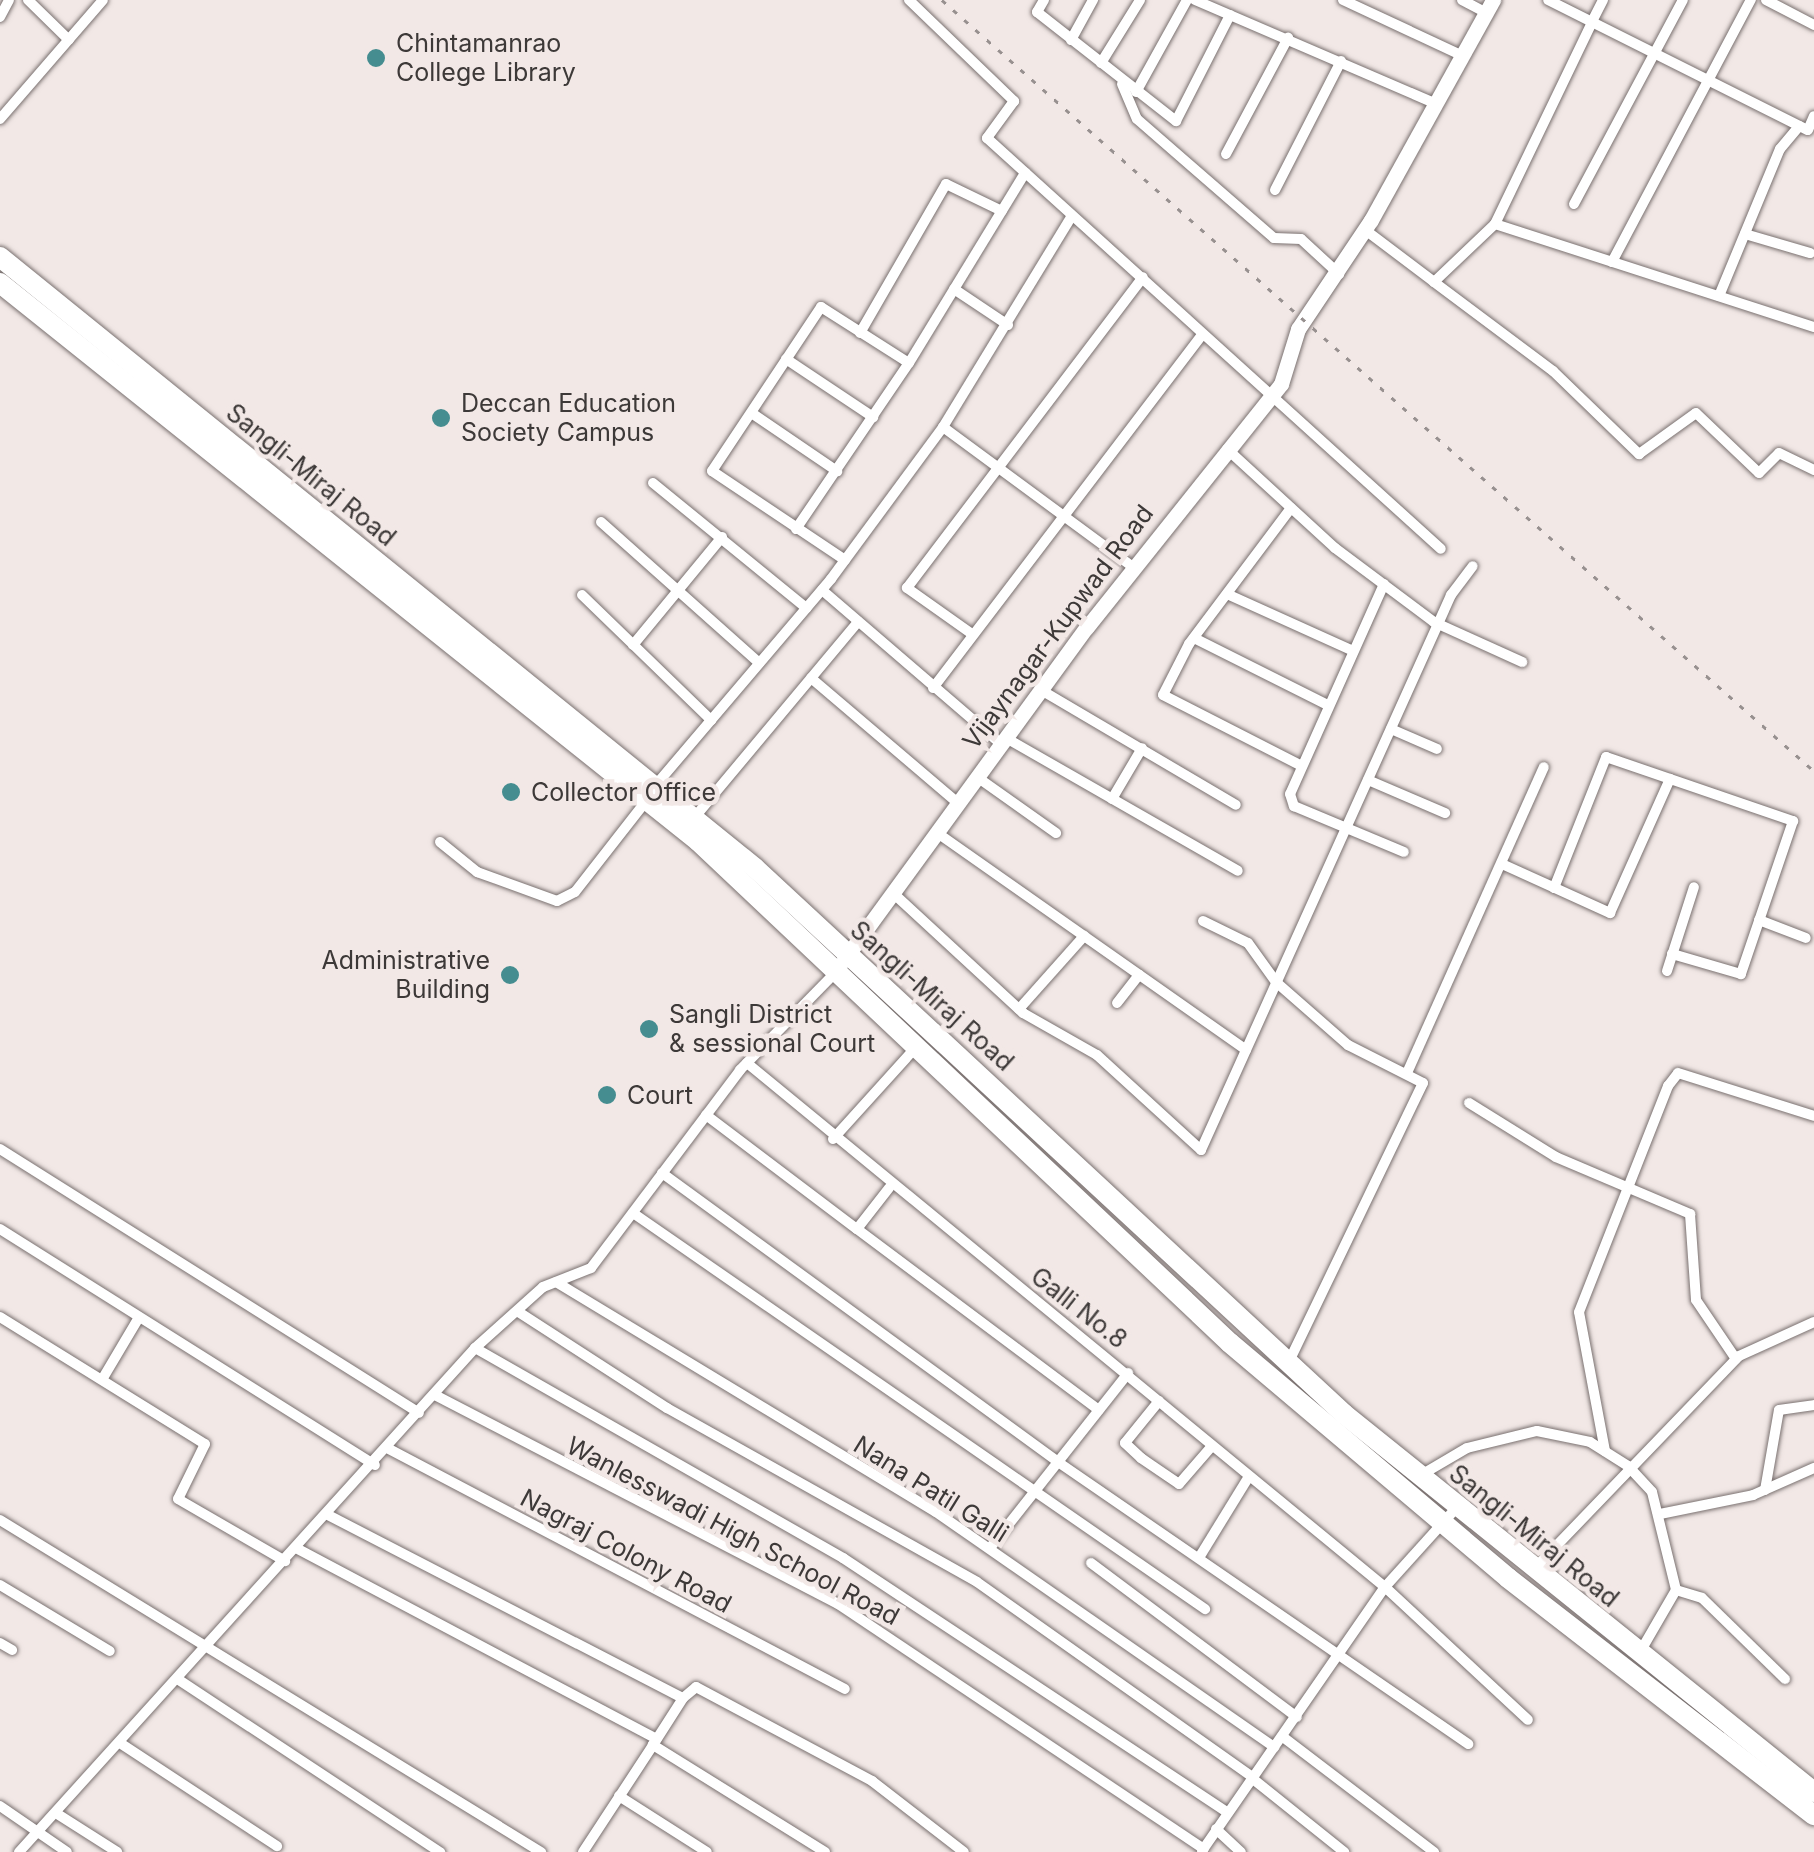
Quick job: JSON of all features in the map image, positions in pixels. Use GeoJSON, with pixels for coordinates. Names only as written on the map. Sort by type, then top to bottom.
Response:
{"type":"FeatureCollection","features":[{"type":"Feature","properties":{"kind":"highway","name":"Sangli-Miraj Road"},"geometry":{"type":"LineString","coordinates":[[0,256],[651,794],[1288,1364],[1420,1476],[1814,1792]]}},
{"type":"Feature","properties":{"kind":"highway","name":"Sangli-Miraj Road"},"geometry":{"type":"LineString","coordinates":[[0,283],[651,794],[694,818],[843,962],[916,1046],[1230,1343],[1437,1520],[1814,1815]]}},
{"type":"Feature","properties":{"kind":"street"},"geometry":{"type":"LineString","coordinates":[[0,17],[9,0]]}},
{"type":"Feature","properties":{"kind":"street"},"geometry":{"type":"LineString","coordinates":[[28,0],[69,40]]}},
{"type":"Feature","properties":{"kind":"street"},"geometry":{"type":"LineString","coordinates":[[0,118],[103,0]]}},
{"type":"Feature","properties":{"kind":"street"},"geometry":{"type":"LineString","coordinates":[[909,0],[1014,101],[987,138],[1143,276],[1200,336],[1441,549]]}},
{"type":"Feature","properties":{"kind":"street"},"geometry":{"type":"LineString","coordinates":[[1072,40],[1093,0]]}},
{"type":"Feature","properties":{"kind":"street"},"geometry":{"type":"LineString","coordinates":[[1101,64],[1140,0]]}},
{"type":"Feature","properties":{"kind":"street"},"geometry":{"type":"LineString","coordinates":[[1136,92],[1186,0]]}},
{"type":"Feature","properties":{"kind":"street"},"geometry":{"type":"LineString","coordinates":[[1196,0],[1436,104]]}},
{"type":"Feature","properties":{"kind":"street"},"geometry":{"type":"LineString","coordinates":[[1343,0],[1461,54]]}},
{"type":"Feature","properties":{"kind":"street"},"geometry":{"type":"LineString","coordinates":[[1120,79],[1137,119],[1274,238],[1300,239],[1339,274],[1489,6],[1462,0]]}},
{"type":"Feature","properties":{"kind":"street"},"geometry":{"type":"LineString","coordinates":[[1548,0],[1656,50],[1807,130]]}},
{"type":"Feature","properties":{"kind":"street"},"geometry":{"type":"LineString","coordinates":[[1434,282],[1494,224],[1603,0]]}},
{"type":"Feature","properties":{"kind":"street"},"geometry":{"type":"LineString","coordinates":[[1574,204],[1683,0]]}},
{"type":"Feature","properties":{"kind":"street"},"geometry":{"type":"LineString","coordinates":[[1612,262],[1751,0]]}},
{"type":"Feature","properties":{"kind":"street"},"geometry":{"type":"LineString","coordinates":[[1766,0],[1814,25]]}},
{"type":"Feature","properties":{"kind":"street"},"geometry":{"type":"LineString","coordinates":[[1040,2],[1072,40],[1176,120],[1230,15]]}},
{"type":"Feature","properties":{"kind":"street"},"geometry":{"type":"LineString","coordinates":[[1226,154],[1288,38]]}},
{"type":"Feature","properties":{"kind":"street"},"geometry":{"type":"LineString","coordinates":[[1275,190],[1341,60]]}},
{"type":"Feature","properties":{"kind":"street"},"geometry":{"type":"LineString","coordinates":[[1719,296],[1745,234],[1814,116]]}},
{"type":"Feature","properties":{"kind":"street"},"geometry":{"type":"LineString","coordinates":[[796,529],[909,363],[1024,173]]}},
{"type":"Feature","properties":{"kind":"street"},"geometry":{"type":"LineString","coordinates":[[860,332],[946,184],[1002,211]]}},
{"type":"Feature","properties":{"kind":"street"},"geometry":{"type":"LineString","coordinates":[[440,842],[477,872],[557,901],[576,892],[711,720],[822,590],[944,427],[1072,216]]}},
{"type":"Feature","properties":{"kind":"street"},"geometry":{"type":"LineString","coordinates":[[1494,224],[1814,327]]}},
{"type":"Feature","properties":{"kind":"street"},"geometry":{"type":"LineString","coordinates":[[1364,230],[1553,372],[1640,454],[1696,412],[1758,472],[1779,453],[1814,470]]}},
{"type":"Feature","properties":{"kind":"street"},"geometry":{"type":"LineString","coordinates":[[1745,234],[1813,250]]}},
{"type":"Feature","properties":{"kind":"street","name":"Vijaynagar-Kupwad Road"},"geometry":{"type":"LineString","coordinates":[[843,962],[1132,567],[1269,396],[1298,329],[1339,274]]}},
{"type":"Feature","properties":{"kind":"street"},"geometry":{"type":"LineString","coordinates":[[972,634],[907,588],[1143,276]]}},
{"type":"Feature","properties":{"kind":"street"},"geometry":{"type":"LineString","coordinates":[[954,289],[1008,326]]}},
{"type":"Feature","properties":{"kind":"street"},"geometry":{"type":"LineString","coordinates":[[844,560],[712,471],[821,307],[909,363]]}},
{"type":"Feature","properties":{"kind":"street"},"geometry":{"type":"LineString","coordinates":[[933,688],[1200,336]]}},
{"type":"Feature","properties":{"kind":"street"},"geometry":{"type":"LineString","coordinates":[[786,359],[873,416]]}},
{"type":"Feature","properties":{"kind":"street"},"geometry":{"type":"LineString","coordinates":[[753,414],[837,471]]}},
{"type":"Feature","properties":{"kind":"street"},"geometry":{"type":"LineString","coordinates":[[944,427],[1132,567]]}},
{"type":"Feature","properties":{"kind":"street"},"geometry":{"type":"LineString","coordinates":[[1227,449],[1291,508],[1438,624],[1522,662]]}},
{"type":"Feature","properties":{"kind":"street"},"geometry":{"type":"LineString","coordinates":[[653,483],[806,608]]}},
{"type":"Feature","properties":{"kind":"street"},"geometry":{"type":"LineString","coordinates":[[1291,508],[1194,638],[1165,701],[1302,766]]}},
{"type":"Feature","properties":{"kind":"street"},"geometry":{"type":"LineString","coordinates":[[601,522],[760,663]]}},
{"type":"Feature","properties":{"kind":"street"},"geometry":{"type":"LineString","coordinates":[[634,645],[722,537]]}},
{"type":"Feature","properties":{"kind":"street"},"geometry":{"type":"LineString","coordinates":[[892,892],[1019,1009],[1097,1056],[1201,1150],[1438,624],[1473,566]]}},
{"type":"Feature","properties":{"kind":"street"},"geometry":{"type":"LineString","coordinates":[[1384,584],[1302,766],[1294,806],[1404,852]]}},
{"type":"Feature","properties":{"kind":"street"},"geometry":{"type":"LineString","coordinates":[[822,590],[933,688],[1003,741],[1238,871]]}},
{"type":"Feature","properties":{"kind":"street"},"geometry":{"type":"LineString","coordinates":[[1226,594],[1353,650]]}},
{"type":"Feature","properties":{"kind":"street"},"geometry":{"type":"LineString","coordinates":[[582,595],[711,720]]}},
{"type":"Feature","properties":{"kind":"street"},"geometry":{"type":"LineString","coordinates":[[694,818],[858,622]]}},
{"type":"Feature","properties":{"kind":"street"},"geometry":{"type":"LineString","coordinates":[[1194,638],[1328,705]]}},
{"type":"Feature","properties":{"kind":"street"},"geometry":{"type":"LineString","coordinates":[[812,678],[958,802]]}},
{"type":"Feature","properties":{"kind":"street"},"geometry":{"type":"LineString","coordinates":[[1040,690],[1236,806]]}},
{"type":"Feature","properties":{"kind":"street"},"geometry":{"type":"LineString","coordinates":[[1391,728],[1436,749]]}},
{"type":"Feature","properties":{"kind":"street"},"geometry":{"type":"LineString","coordinates":[[1112,800],[1142,748]]}},
{"type":"Feature","properties":{"kind":"street"},"geometry":{"type":"LineString","coordinates":[[1554,888],[1606,757],[1792,820],[1741,974],[1672,954]]}},
{"type":"Feature","properties":{"kind":"street"},"geometry":{"type":"LineString","coordinates":[[1407,1073],[1544,768]]}},
{"type":"Feature","properties":{"kind":"street"},"geometry":{"type":"LineString","coordinates":[[977,777],[1056,833]]}},
{"type":"Feature","properties":{"kind":"street"},"geometry":{"type":"LineString","coordinates":[[1502,864],[1610,913],[1617,907],[1670,778]]}},
{"type":"Feature","properties":{"kind":"street"},"geometry":{"type":"LineString","coordinates":[[1368,780],[1444,813]]}},
{"type":"Feature","properties":{"kind":"street"},"geometry":{"type":"LineString","coordinates":[[936,832],[1246,1050]]}},
{"type":"Feature","properties":{"kind":"street"},"geometry":{"type":"LineString","coordinates":[[1667,971],[1694,887]]}},
{"type":"Feature","properties":{"kind":"street"},"geometry":{"type":"LineString","coordinates":[[1759,920],[1806,938]]}},
{"type":"Feature","properties":{"kind":"street"},"geometry":{"type":"LineString","coordinates":[[1203,921],[1248,942],[1276,982],[1348,1044],[1423,1082],[1288,1364]]}},
{"type":"Feature","properties":{"kind":"street"},"geometry":{"type":"LineString","coordinates":[[1019,1009],[1084,936]]}},
{"type":"Feature","properties":{"kind":"street"},"geometry":{"type":"LineString","coordinates":[[19,1852],[42,1833],[206,1653],[475,1348],[516,1310],[556,1282],[591,1268],[746,1063],[843,962]]}},
{"type":"Feature","properties":{"kind":"street"},"geometry":{"type":"LineString","coordinates":[[1117,1003],[1139,975]]}},
{"type":"Feature","properties":{"kind":"street"},"geometry":{"type":"LineString","coordinates":[[833,1139],[916,1046]]}},
{"type":"Feature","properties":{"kind":"street","name":"Galli No.8"},"geometry":{"type":"LineString","coordinates":[[746,1063],[889,1188],[1128,1372],[1211,1448],[1385,1588],[1528,1720]]}},
{"type":"Feature","properties":{"kind":"street"},"geometry":{"type":"LineString","coordinates":[[1605,1452],[1579,1312],[1629,1182],[1678,1073],[1814,1116]]}},
{"type":"Feature","properties":{"kind":"street"},"geometry":{"type":"LineString","coordinates":[[1469,1103],[1556,1157],[1629,1182],[1690,1214],[1696,1300],[1736,1359]]}},
{"type":"Feature","properties":{"kind":"street"},"geometry":{"type":"LineString","coordinates":[[706,1115],[1098,1410]]}},
{"type":"Feature","properties":{"kind":"street"},"geometry":{"type":"LineString","coordinates":[[0,1149],[420,1413]]}},
{"type":"Feature","properties":{"kind":"street"},"geometry":{"type":"LineString","coordinates":[[662,1173],[1058,1462],[1343,1650],[1469,1744]]}},
{"type":"Feature","properties":{"kind":"street"},"geometry":{"type":"LineString","coordinates":[[857,1229],[889,1188]]}},
{"type":"Feature","properties":{"kind":"street"},"geometry":{"type":"LineString","coordinates":[[633,1213],[1037,1488],[1205,1609]]}},
{"type":"Feature","properties":{"kind":"street"},"geometry":{"type":"LineString","coordinates":[[0,1229],[375,1465]]}},
{"type":"Feature","properties":{"kind":"street","name":"Nana Patil Galli"},"geometry":{"type":"LineString","coordinates":[[556,1282],[990,1548],[1274,1747]]}},
{"type":"Feature","properties":{"kind":"street"},"geometry":{"type":"LineString","coordinates":[[516,1310],[667,1408],[978,1582],[1252,1777],[1344,1852]]}},
{"type":"Feature","properties":{"kind":"street"},"geometry":{"type":"LineString","coordinates":[[0,1317],[205,1444],[178,1499],[284,1561]]}},
{"type":"Feature","properties":{"kind":"street"},"geometry":{"type":"LineString","coordinates":[[103,1378],[138,1319]]}},
{"type":"Feature","properties":{"kind":"street"},"geometry":{"type":"LineString","coordinates":[[1534,1568],[1634,1473],[1736,1359],[1814,1322]]}},
{"type":"Feature","properties":{"kind":"street"},"geometry":{"type":"LineString","coordinates":[[475,1348],[844,1558],[1227,1812]]}},
{"type":"Feature","properties":{"kind":"street"},"geometry":{"type":"LineString","coordinates":[[990,1548],[1128,1372]]}},
{"type":"Feature","properties":{"kind":"street","name":"Wanlesswadi High School Road"},"geometry":{"type":"LineString","coordinates":[[436,1395],[838,1604],[1203,1850]]}},
{"type":"Feature","properties":{"kind":"street"},"geometry":{"type":"LineString","coordinates":[[1158,1401],[1125,1443],[1141,1458],[1179,1484],[1211,1448]]}},
{"type":"Feature","properties":{"kind":"street"},"geometry":{"type":"LineString","coordinates":[[1764,1490],[1780,1410],[1814,1406]]}},
{"type":"Feature","properties":{"kind":"street"},"geometry":{"type":"LineString","coordinates":[[1420,1476],[1467,1448],[1537,1431],[1605,1452],[1634,1473],[1660,1514],[1676,1590],[1639,1653]]}},
{"type":"Feature","properties":{"kind":"street","name":"Nagraj Colony Road"},"geometry":{"type":"LineString","coordinates":[[389,1449],[845,1689]]}},
{"type":"Feature","properties":{"kind":"street"},"geometry":{"type":"LineString","coordinates":[[1660,1514],[1764,1490],[1814,1468]]}},
{"type":"Feature","properties":{"kind":"street"},"geometry":{"type":"LineString","coordinates":[[1200,1556],[1248,1478]]}},
{"type":"Feature","properties":{"kind":"street"},"geometry":{"type":"LineString","coordinates":[[1203,1850],[1385,1588],[1437,1520],[1458,1506]]}},
{"type":"Feature","properties":{"kind":"street"},"geometry":{"type":"LineString","coordinates":[[328,1515],[683,1698]]}},
{"type":"Feature","properties":{"kind":"street"},"geometry":{"type":"LineString","coordinates":[[0,1520],[206,1653],[541,1852]]}},
{"type":"Feature","properties":{"kind":"street"},"geometry":{"type":"LineString","coordinates":[[296,1548],[655,1742],[825,1852]]}},
{"type":"Feature","properties":{"kind":"street"},"geometry":{"type":"LineString","coordinates":[[1090,1563],[1297,1717]]}},
{"type":"Feature","properties":{"kind":"street"},"geometry":{"type":"LineString","coordinates":[[0,1585],[110,1651]]}},
{"type":"Feature","properties":{"kind":"street"},"geometry":{"type":"LineString","coordinates":[[1676,1590],[1702,1598],[1785,1680]]}},
{"type":"Feature","properties":{"kind":"street"},"geometry":{"type":"LineString","coordinates":[[0,1642],[12,1650]]}},
{"type":"Feature","properties":{"kind":"street"},"geometry":{"type":"LineString","coordinates":[[180,1680],[440,1852]]}},
{"type":"Feature","properties":{"kind":"street"},"geometry":{"type":"LineString","coordinates":[[583,1852],[683,1698],[696,1687],[872,1781],[964,1852]]}},
{"type":"Feature","properties":{"kind":"street"},"geometry":{"type":"LineString","coordinates":[[1283,1737],[1434,1852]]}},
{"type":"Feature","properties":{"kind":"street"},"geometry":{"type":"LineString","coordinates":[[120,1743],[277,1846]]}},
{"type":"Feature","properties":{"kind":"street"},"geometry":{"type":"LineString","coordinates":[[619,1796],[707,1852]]}},
{"type":"Feature","properties":{"kind":"street"},"geometry":{"type":"LineString","coordinates":[[0,1806],[67,1852]]}},
{"type":"Feature","properties":{"kind":"street"},"geometry":{"type":"LineString","coordinates":[[58,1815],[117,1852]]}},
{"type":"Feature","properties":{"kind":"street"},"geometry":{"type":"LineString","coordinates":[[1216,1829],[1241,1852]]}},
{"type":"Feature","properties":{"kind":"railway"},"geometry":{"type":"LineString","coordinates":[[942,0],[1814,771]]}},
{"type":"Feature","properties":{"kind":"place","name":"Chintamanrao College Library"},"geometry":{"type":"Point","coordinates":[376,58]}},
{"type":"Feature","properties":{"kind":"place","name":"Deccan Education Society Campus"},"geometry":{"type":"Point","coordinates":[441,418]}},
{"type":"Feature","properties":{"kind":"place","name":"Collector Office"},"geometry":{"type":"Point","coordinates":[511,792]}},
{"type":"Feature","properties":{"kind":"place","name":"Administrative Building"},"geometry":{"type":"Point","coordinates":[510,975]}},
{"type":"Feature","properties":{"kind":"place","name":"Sangli District & sessional Court"},"geometry":{"type":"Point","coordinates":[649,1029]}},
{"type":"Feature","properties":{"kind":"place","name":"Court"},"geometry":{"type":"Point","coordinates":[607,1095]}}]}
